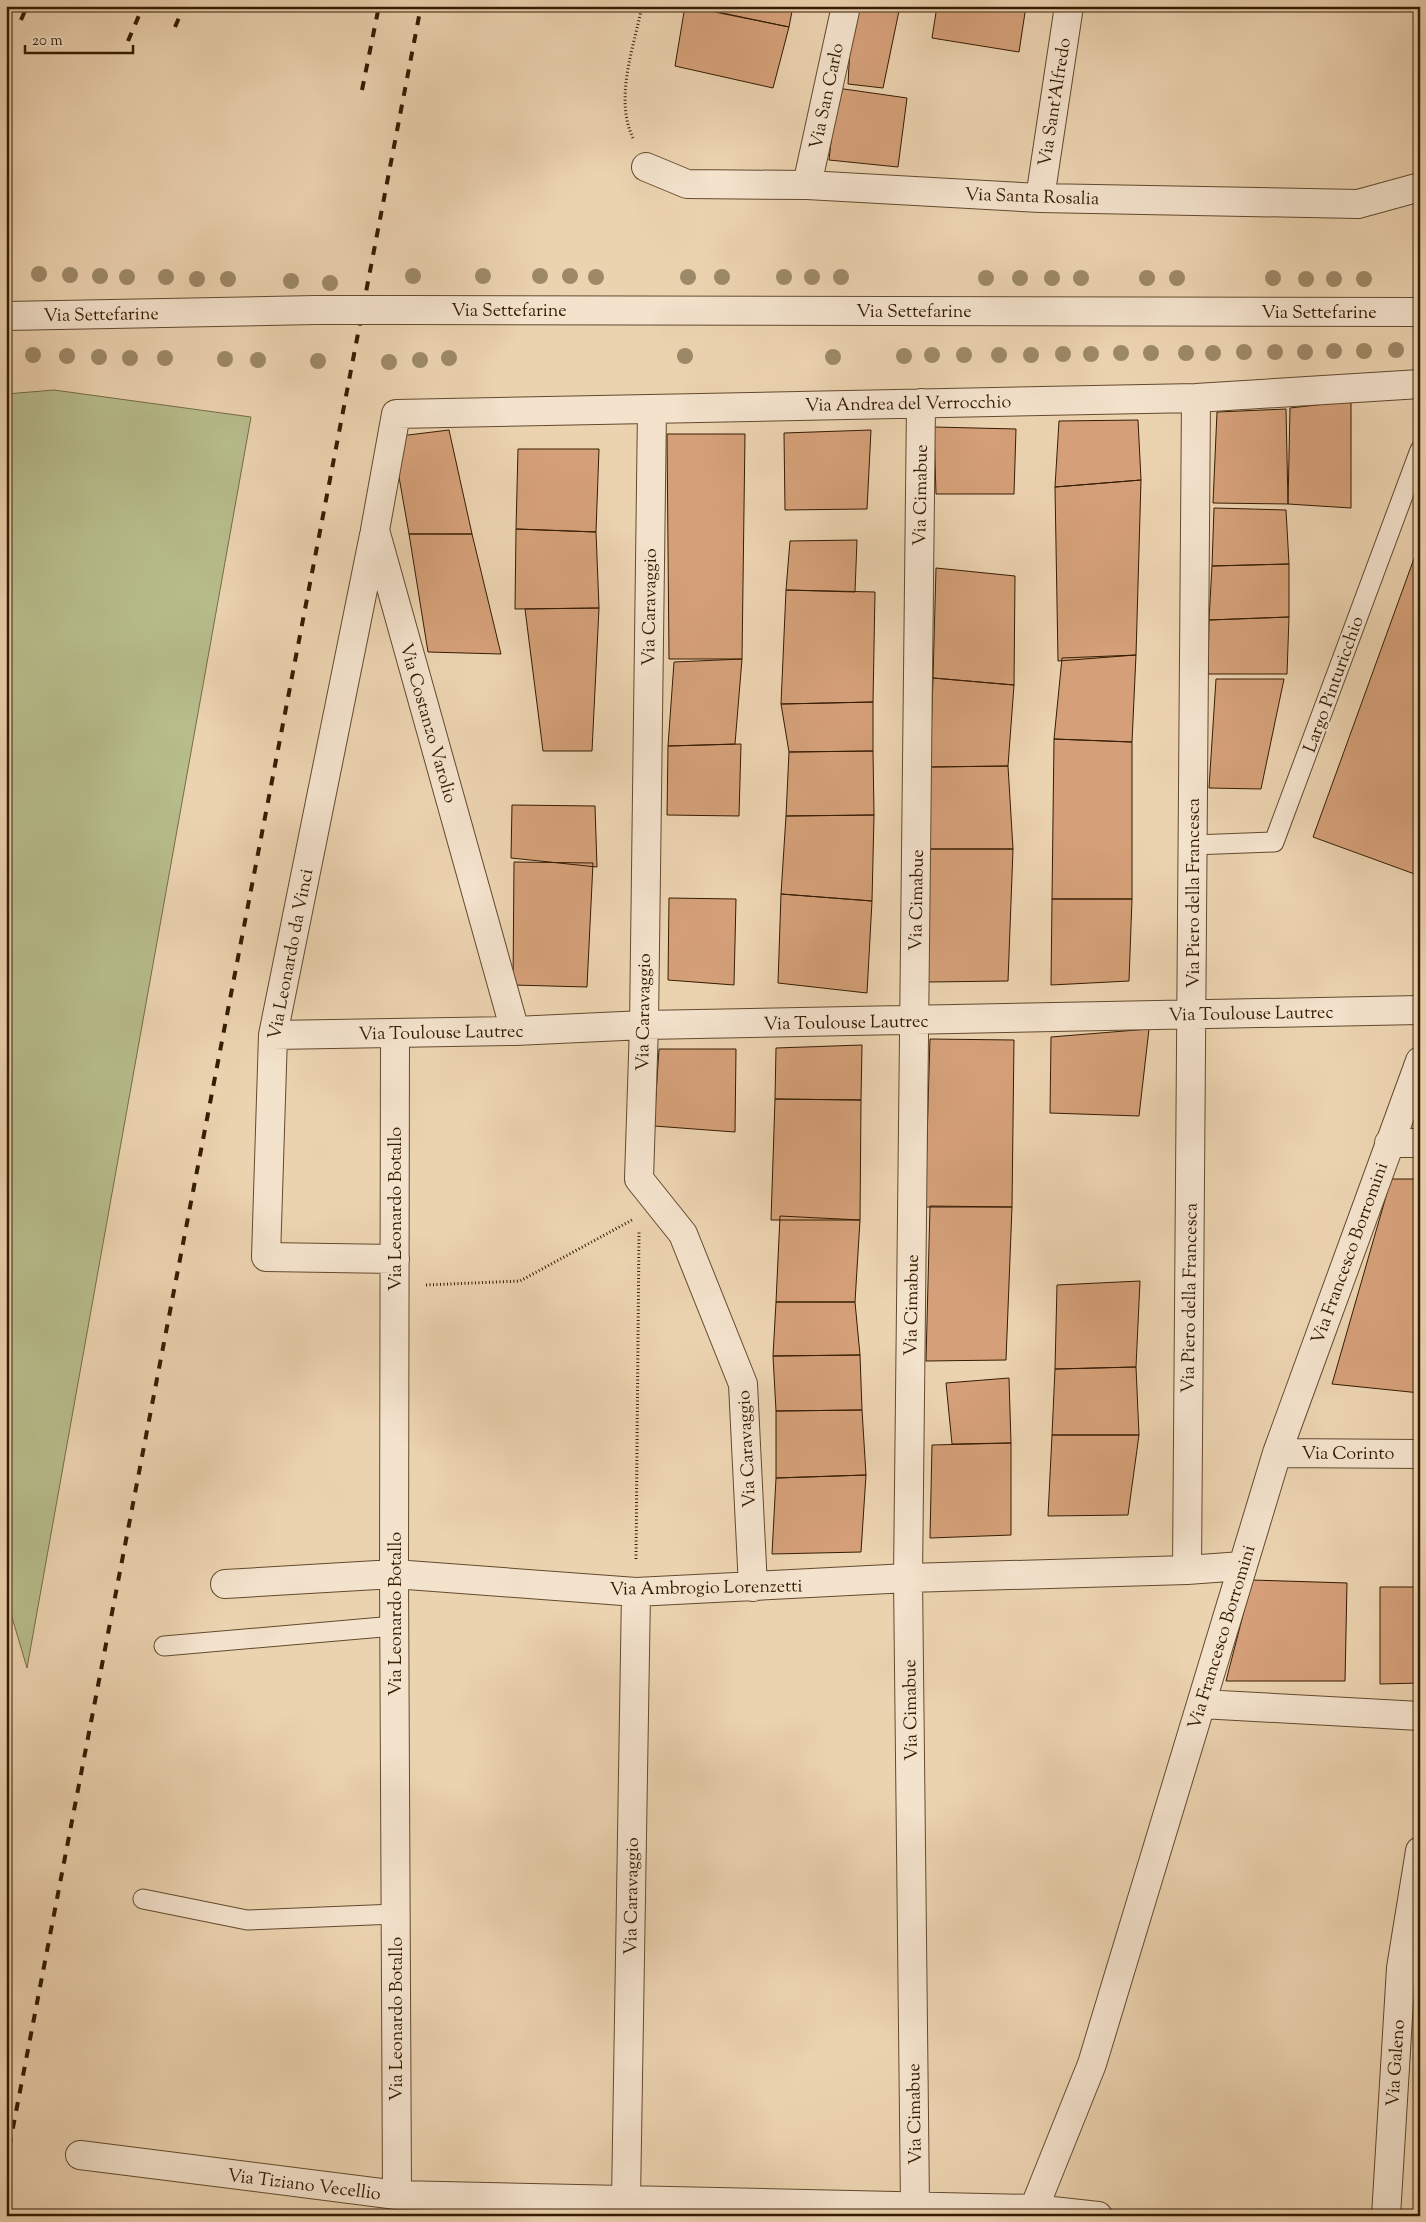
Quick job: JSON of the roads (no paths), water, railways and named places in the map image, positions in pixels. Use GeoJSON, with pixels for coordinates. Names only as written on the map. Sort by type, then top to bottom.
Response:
{"type":"FeatureCollection","features":[{"type":"Feature","properties":{"kind":"street","name":"Via San Carlo"},"geometry":{"type":"LineString","coordinates":[[807,186],[846,6]]}},
{"type":"Feature","properties":{"kind":"street","name":"Via Sant'Alfredo"},"geometry":{"type":"LineString","coordinates":[[1040,198],[1069,6]]}},
{"type":"Feature","properties":{"kind":"street","name":"Via Santa Rosalia"},"geometry":{"type":"LineString","coordinates":[[646,167],[687,184],[807,186],[1040,198],[1358,204],[1420,186]]}},
{"type":"Feature","properties":{"kind":"street","name":"Via Settefarine"},"geometry":{"type":"LineString","coordinates":[[6,316],[316,310],[1420,312]]}},
{"type":"Feature","properties":{"kind":"street","name":"Via Andrea del Verrocchio"},"geometry":{"type":"LineString","coordinates":[[396,414],[1196,398],[1420,384]]}},
{"type":"Feature","properties":{"kind":"street","name":"Via Piero della Francesca"},"geometry":{"type":"LineString","coordinates":[[1187,1570],[1196,398]]}},
{"type":"Feature","properties":{"kind":"street","name":"Via Cimabue"},"geometry":{"type":"LineString","coordinates":[[916,2206],[908,1578],[921,403]]}},
{"type":"Feature","properties":{"kind":"street","name":"Via Caravaggio"},"geometry":{"type":"LineString","coordinates":[[652,408],[644,1025],[639,1179],[683,1234],[743,1384],[753,1587]]}},
{"type":"Feature","properties":{"kind":"street","name":"Via Costanzo Varolio"},"geometry":{"type":"LineString","coordinates":[[396,414],[375,530],[515,1031]]}},
{"type":"Feature","properties":{"kind":"street","name":"Via Leonardo da Vinci"},"geometry":{"type":"LineString","coordinates":[[375,530],[273,1035],[266,1257],[394,1259]]}},
{"type":"Feature","properties":{"kind":"street","name":"Via Toulouse Lautrec"},"geometry":{"type":"LineString","coordinates":[[273,1035],[515,1031],[644,1025],[1420,1010]]}},
{"type":"Feature","properties":{"kind":"street","name":"Via Leonardo Botallo"},"geometry":{"type":"LineString","coordinates":[[395,1034],[394,1626],[397,2195]]}},
{"type":"Feature","properties":{"kind":"street","name":"Via Francesco Borromini"},"geometry":{"type":"LineString","coordinates":[[1032,2213],[1092,2064],[1277,1453],[1420,1061]]}},
{"type":"Feature","properties":{"kind":"street"},"geometry":{"type":"LineString","coordinates":[[1389,1143],[1420,1144]]}},
{"type":"Feature","properties":{"kind":"street","name":"Via Corinto"},"geometry":{"type":"LineString","coordinates":[[1277,1453],[1420,1454]]}},
{"type":"Feature","properties":{"kind":"street","name":"Via Ambrogio Lorenzetti"},"geometry":{"type":"LineString","coordinates":[[225,1584],[394,1574],[636,1592],[908,1578],[1187,1570],[1242,1566]]}},
{"type":"Feature","properties":{"kind":"street","name":"Via Caravaggio"},"geometry":{"type":"LineString","coordinates":[[626,2200],[636,1592]]}},
{"type":"Feature","properties":{"kind":"street"},"geometry":{"type":"LineString","coordinates":[[1201,1704],[1420,1716]]}},
{"type":"Feature","properties":{"kind":"street","name":"Via Galeno"},"geometry":{"type":"LineString","coordinates":[[1386,2216],[1401,1968],[1420,1851]]}},
{"type":"Feature","properties":{"kind":"street","name":"Via Tiziano Vecellio"},"geometry":{"type":"LineString","coordinates":[[80,2155],[397,2195],[916,2206],[1098,2216]]}},
{"type":"Feature","properties":{"kind":"lane","name":"Largo Pinturicchio"},"geometry":{"type":"LineString","coordinates":[[1193,845],[1274,842],[1420,450]]}},
{"type":"Feature","properties":{"kind":"lane"},"geometry":{"type":"LineString","coordinates":[[164,1646],[394,1626]]}},
{"type":"Feature","properties":{"kind":"lane"},"geometry":{"type":"LineString","coordinates":[[142,1899],[247,1920],[396,1914]]}},
{"type":"Feature","properties":{"kind":"railway"},"geometry":{"type":"LineString","coordinates":[[21,20],[27,6]]}},
{"type":"Feature","properties":{"kind":"railway"},"geometry":{"type":"LineString","coordinates":[[128,41],[143,6]]}},
{"type":"Feature","properties":{"kind":"railway"},"geometry":{"type":"LineString","coordinates":[[175,27],[184,6]]}},
{"type":"Feature","properties":{"kind":"railway"},"geometry":{"type":"LineString","coordinates":[[362,90],[379,6]]}},
{"type":"Feature","properties":{"kind":"railway"},"geometry":{"type":"LineString","coordinates":[[6,2164],[421,6]]}}]}
